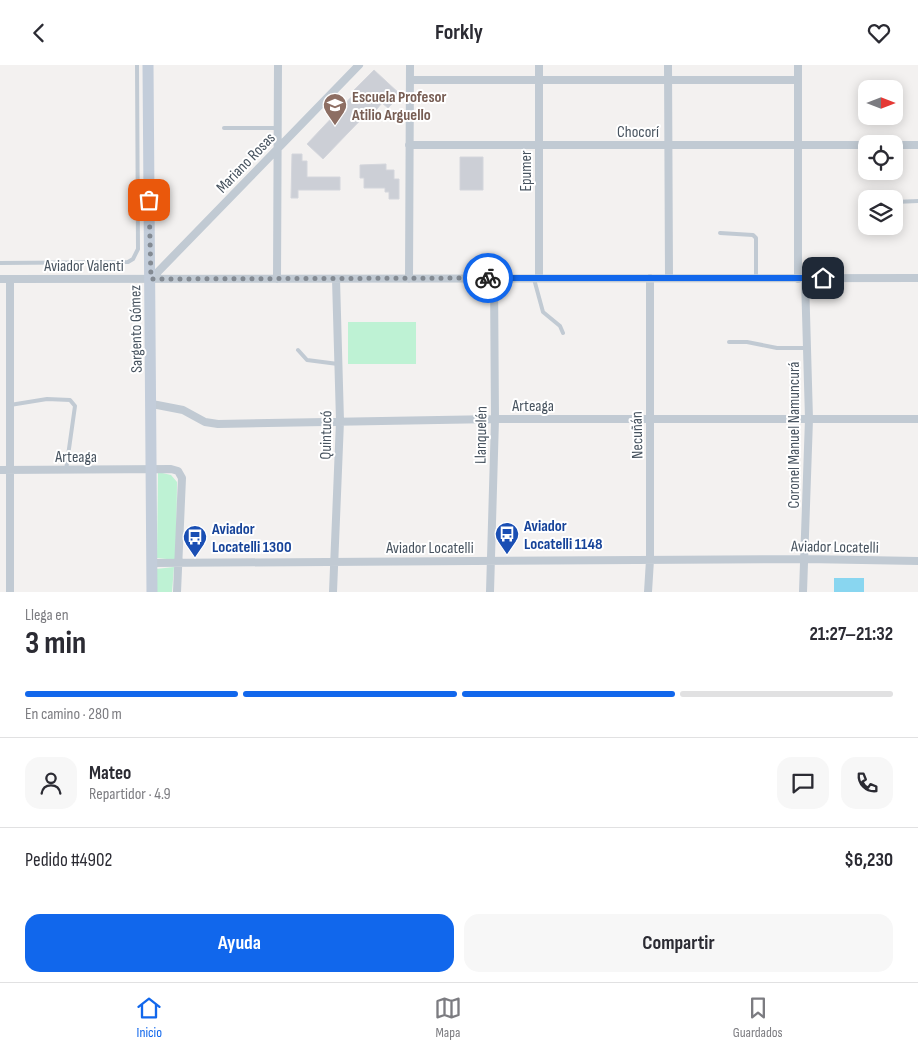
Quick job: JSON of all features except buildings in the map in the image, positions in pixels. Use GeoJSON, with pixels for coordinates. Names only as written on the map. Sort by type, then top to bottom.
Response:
{"type":"FeatureCollection","features":[{"type":"Feature","properties":{"kind":"main road","name":"Sargento Gómez"},"geometry":{"type":"LineString","coordinates":[[148,65],[153,470],[152,592]]}},
{"type":"Feature","properties":{"kind":"street"},"geometry":{"type":"LineString","coordinates":[[277,279],[278,65]]}},
{"type":"Feature","properties":{"kind":"street","name":"Mariano Rosas"},"geometry":{"type":"LineString","coordinates":[[151,279],[359,65]]}},
{"type":"Feature","properties":{"kind":"street"},"geometry":{"type":"LineString","coordinates":[[409,279],[410,65]]}},
{"type":"Feature","properties":{"kind":"street","name":"Epumer"},"geometry":{"type":"LineString","coordinates":[[536,277],[539,65]]}},
{"type":"Feature","properties":{"kind":"street"},"geometry":{"type":"LineString","coordinates":[[668,65],[669,277]]}},
{"type":"Feature","properties":{"kind":"street","name":"Coronel Manuel Namuncurá"},"geometry":{"type":"LineString","coordinates":[[798,65],[802,279],[809,419],[806,559],[803,592]]}},
{"type":"Feature","properties":{"kind":"street"},"geometry":{"type":"LineString","coordinates":[[410,80],[798,81]]}},
{"type":"Feature","properties":{"kind":"street","name":"Chocorí"},"geometry":{"type":"LineString","coordinates":[[409,145],[858,145]]}},
{"type":"Feature","properties":{"kind":"street"},"geometry":{"type":"LineString","coordinates":[[903,145],[918,145]]}},
{"type":"Feature","properties":{"kind":"street","name":"Llanquelén"},"geometry":{"type":"LineString","coordinates":[[490,592],[495,419],[494,278]]}},
{"type":"Feature","properties":{"kind":"street","name":"Necuñán"},"geometry":{"type":"LineString","coordinates":[[648,592],[650,560],[650,278]]}},
{"type":"Feature","properties":{"kind":"street","name":"Aviador Valenti"},"geometry":{"type":"LineString","coordinates":[[0,279],[918,278]]}},
{"type":"Feature","properties":{"kind":"street"},"geometry":{"type":"LineString","coordinates":[[10,279],[10,592]]}},
{"type":"Feature","properties":{"kind":"street","name":"Quintucó"},"geometry":{"type":"LineString","coordinates":[[333,592],[336,561],[340,421],[336,279]]}},
{"type":"Feature","properties":{"kind":"street","name":"Arteaga"},"geometry":{"type":"LineString","coordinates":[[152,404],[183,410],[205,422],[218,424],[495,419],[918,419]]}},
{"type":"Feature","properties":{"kind":"street","name":"Arteaga"},"geometry":{"type":"LineString","coordinates":[[0,470],[171,469],[181,475],[179,563]]}},
{"type":"Feature","properties":{"kind":"street","name":"Aviador Locatelli"},"geometry":{"type":"LineString","coordinates":[[152,563],[806,559],[918,561]]}},
{"type":"Feature","properties":{"kind":"street"},"geometry":{"type":"LineString","coordinates":[[176,592],[179,563]]}},
{"type":"Feature","properties":{"kind":"lane"},"geometry":{"type":"LineString","coordinates":[[0,263],[128,262],[133,259],[138,249],[137,65]]}},
{"type":"Feature","properties":{"kind":"lane"},"geometry":{"type":"LineString","coordinates":[[224,128],[278,128]]}},
{"type":"Feature","properties":{"kind":"lane"},"geometry":{"type":"LineString","coordinates":[[903,202],[918,201]]}},
{"type":"Feature","properties":{"kind":"lane"},"geometry":{"type":"LineString","coordinates":[[720,233],[754,235],[756,238],[756,278]]}},
{"type":"Feature","properties":{"kind":"lane"},"geometry":{"type":"LineString","coordinates":[[536,277],[543,312],[560,327],[563,333]]}},
{"type":"Feature","properties":{"kind":"lane"},"geometry":{"type":"LineString","coordinates":[[729,342],[747,342],[777,348],[806,348]]}},
{"type":"Feature","properties":{"kind":"lane"},"geometry":{"type":"LineString","coordinates":[[298,350],[307,360],[338,364]]}},
{"type":"Feature","properties":{"kind":"lane"},"geometry":{"type":"LineString","coordinates":[[10,405],[47,399],[70,400],[73,402],[75,406],[66,470]]}},
{"type":"Feature","properties":{"kind":"green space"},"geometry":{"type":"Polygon","coordinates":[[[348,322],[416,322],[416,364],[348,364],[348,322]]]}},
{"type":"Feature","properties":{"kind":"green space"},"geometry":{"type":"Polygon","coordinates":[[[158,472],[171,475],[177,482],[176,560],[157,558],[158,472]]]}},
{"type":"Feature","properties":{"kind":"green space"},"geometry":{"type":"Polygon","coordinates":[[[174,567],[172,592],[156,592],[156,569],[174,567]]]}},
{"type":"Feature","properties":{"kind":"water"},"geometry":{"type":"Polygon","coordinates":[[[834,578],[864,578],[864,592],[834,592],[834,578]]]}},
{"type":"Feature","properties":{"kind":"way so far"},"geometry":{"type":"LineString","coordinates":[[149,200],[151,279],[488,278]]}},
{"type":"Feature","properties":{"kind":"place","name":"Escuela Profesor Atilio Arguello"},"geometry":{"type":"Point","coordinates":[335,126]}},
{"type":"Feature","properties":{"kind":"place","name":"Aviador Locatelli 1148"},"geometry":{"type":"Point","coordinates":[507,555]}},
{"type":"Feature","properties":{"kind":"place","name":"Aviador Locatelli 1300"},"geometry":{"type":"Point","coordinates":[195,558]}},
{"type":"Feature","properties":{"kind":"route"},"geometry":{"type":"LineString","coordinates":[[488,278],[823,278]]}}]}
